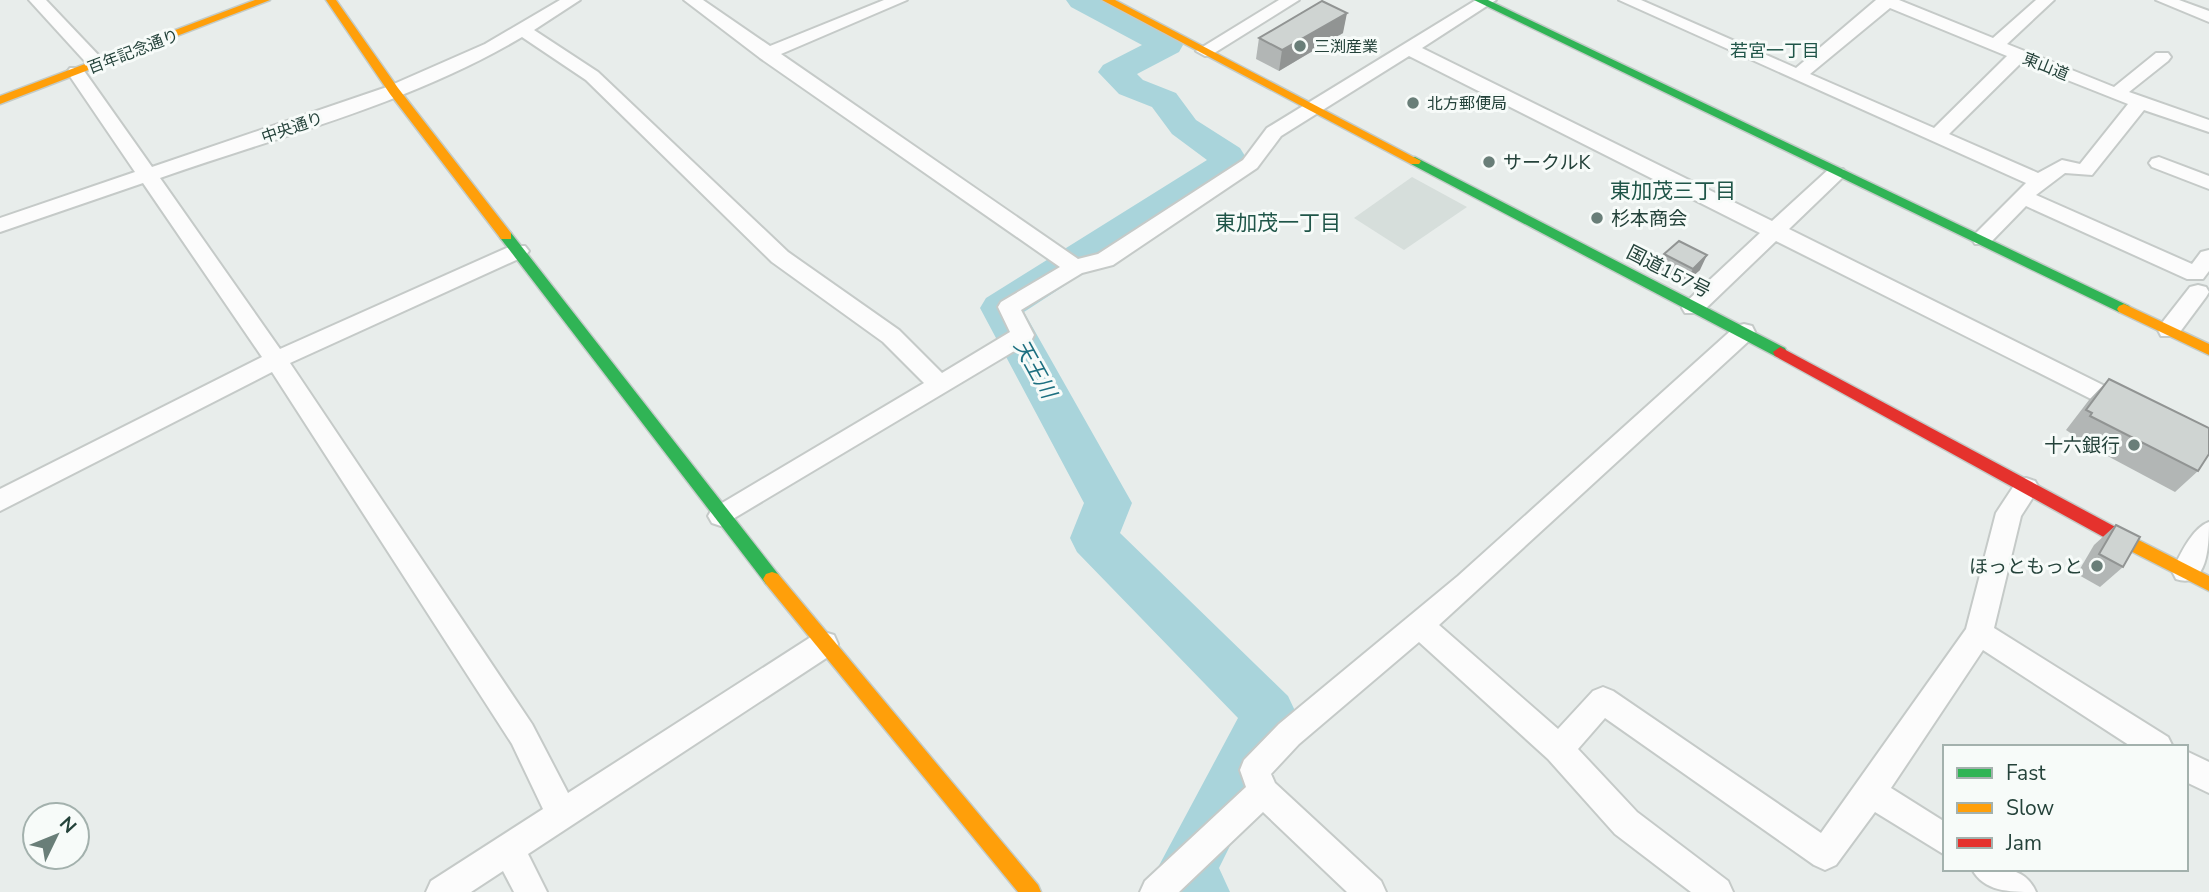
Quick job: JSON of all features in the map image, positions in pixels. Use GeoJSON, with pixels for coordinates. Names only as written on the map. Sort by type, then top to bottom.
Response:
{"type":"FeatureCollection","features":[{"type":"Feature","properties":{"kind":"main road"},"geometry":{"type":"LineString","coordinates":[[331,0],[394,91],[721,516],[1031,892]]}},
{"type":"Feature","properties":{"kind":"main road","name":"国道157号"},"geometry":{"type":"LineString","coordinates":[[1107,0],[1693,308],[1744,332],[2026,488],[2209,584]]}},
{"type":"Feature","properties":{"kind":"main road","name":"百年記念通り"},"geometry":{"type":"LineString","coordinates":[[0,100],[256,1]]}},
{"type":"Feature","properties":{"kind":"main road"},"geometry":{"type":"LineString","coordinates":[[1484,1],[1836,173],[1982,239],[2209,349]]}},
{"type":"Feature","properties":{"kind":"street"},"geometry":{"type":"LineString","coordinates":[[37,0],[87,68],[150,177],[276,359],[522,734],[562,814]]}},
{"type":"Feature","properties":{"kind":"street","name":"中央通り"},"geometry":{"type":"LineString","coordinates":[[0,225],[150,177],[394,91],[524,31],[572,0]]}},
{"type":"Feature","properties":{"kind":"street"},"geometry":{"type":"LineString","coordinates":[[692,0],[1075,267]]}},
{"type":"Feature","properties":{"kind":"street"},"geometry":{"type":"LineString","coordinates":[[766,54],[898,0]]}},
{"type":"Feature","properties":{"kind":"street"},"geometry":{"type":"LineString","coordinates":[[1205,51],[1291,0]]}},
{"type":"Feature","properties":{"kind":"street"},"geometry":{"type":"LineString","coordinates":[[1627,0],[2039,181]]}},
{"type":"Feature","properties":{"kind":"street"},"geometry":{"type":"LineString","coordinates":[[1662,15],[1684,0]]}},
{"type":"Feature","properties":{"kind":"street"},"geometry":{"type":"LineString","coordinates":[[1995,45],[2046,0]]}},
{"type":"Feature","properties":{"kind":"street"},"geometry":{"type":"LineString","coordinates":[[2164,0],[2209,17]]}},
{"type":"Feature","properties":{"kind":"street"},"geometry":{"type":"LineString","coordinates":[[721,516],[1023,335],[1009,307],[1075,267],[1105,260],[1250,164],[1274,132],[1484,1]]}},
{"type":"Feature","properties":{"kind":"street"},"geometry":{"type":"LineString","coordinates":[[1798,75],[1886,1]]}},
{"type":"Feature","properties":{"kind":"street","name":"東山道"},"geometry":{"type":"LineString","coordinates":[[1886,1],[2116,94],[2209,126]]}},
{"type":"Feature","properties":{"kind":"street"},"geometry":{"type":"LineString","coordinates":[[524,31],[592,76],[780,257],[891,336],[941,386]]}},
{"type":"Feature","properties":{"kind":"street"},"geometry":{"type":"LineString","coordinates":[[1407,48],[2147,417]]}},
{"type":"Feature","properties":{"kind":"street"},"geometry":{"type":"LineString","coordinates":[[1937,136],[2019,55]]}},
{"type":"Feature","properties":{"kind":"street"},"geometry":{"type":"LineString","coordinates":[[2116,94],[2162,57]]}},
{"type":"Feature","properties":{"kind":"street"},"geometry":{"type":"LineString","coordinates":[[1982,239],[2039,181],[2062,166],[2085,171],[2140,102]]}},
{"type":"Feature","properties":{"kind":"street"},"geometry":{"type":"LineString","coordinates":[[2159,163],[2209,183]]}},
{"type":"Feature","properties":{"kind":"street"},"geometry":{"type":"LineString","coordinates":[[1693,308],[1836,173]]}},
{"type":"Feature","properties":{"kind":"street"},"geometry":{"type":"LineString","coordinates":[[2023,197],[2201,288]]}},
{"type":"Feature","properties":{"kind":"street"},"geometry":{"type":"LineString","coordinates":[[0,501],[276,359],[518,251]]}},
{"type":"Feature","properties":{"kind":"street"},"geometry":{"type":"LineString","coordinates":[[2169,330],[2201,288],[2209,257]]}},
{"type":"Feature","properties":{"kind":"street"},"geometry":{"type":"LineString","coordinates":[[1370,892],[1263,792],[1255,770],[1289,734],[1570,493],[1744,332]]}},
{"type":"Feature","properties":{"kind":"street"},"geometry":{"type":"LineString","coordinates":[[1559,749],[1603,700],[1825,854],[1871,792],[1979,633],[2009,513],[2026,488]]}},
{"type":"Feature","properties":{"kind":"street"},"geometry":{"type":"LineString","coordinates":[[2185,571],[2209,533]]}},
{"type":"Feature","properties":{"kind":"street"},"geometry":{"type":"LineString","coordinates":[[1419,625],[1559,749],[1626,823],[1717,892]]}},
{"type":"Feature","properties":{"kind":"street"},"geometry":{"type":"LineString","coordinates":[[1979,633],[2155,745]]}},
{"type":"Feature","properties":{"kind":"street"},"geometry":{"type":"LineString","coordinates":[[442,892],[824,644]]}},
{"type":"Feature","properties":{"kind":"street"},"geometry":{"type":"LineString","coordinates":[[2188,766],[2209,779]]}},
{"type":"Feature","properties":{"kind":"street"},"geometry":{"type":"LineString","coordinates":[[1156,892],[1263,792]]}},
{"type":"Feature","properties":{"kind":"street"},"geometry":{"type":"LineString","coordinates":[[1871,792],[1943,839]]}},
{"type":"Feature","properties":{"kind":"street"},"geometry":{"type":"LineString","coordinates":[[508,849],[531,892]]}},
{"type":"Feature","properties":{"kind":"street"},"geometry":{"type":"LineString","coordinates":[[1991,871],[2020,892]]}},
{"type":"Feature","properties":{"kind":"shaded area"},"geometry":{"type":"Polygon","coordinates":[[[1412,177],[1467,207],[1404,250],[1354,218],[1412,177]]]}},
{"type":"Feature","properties":{"kind":"building"},"geometry":{"type":"Polygon","coordinates":[[[1322,1],[1347,13],[1282,50],[1259,38],[1322,1]]]}},
{"type":"Feature","properties":{"kind":"building"},"geometry":{"type":"Polygon","coordinates":[[[1679,241],[1707,255],[1693,269],[1664,254],[1679,241]]]}},
{"type":"Feature","properties":{"kind":"building"},"geometry":{"type":"Polygon","coordinates":[[[2109,379],[2209,428],[2209,454],[2198,471],[2090,416],[2092,413],[2086,410],[2109,379]]]}},
{"type":"Feature","properties":{"kind":"building"},"geometry":{"type":"Polygon","coordinates":[[[2116,525],[2140,537],[2123,567],[2099,554],[2116,525]]]}},
{"type":"Feature","properties":{"kind":"waterway","name":"天王川"},"geometry":{"type":"LineString","coordinates":[[1082,0],[1167,45],[1115,72],[1131,87],[1164,100],[1184,127],[1199,140],[1227,156],[1226,164],[1001,308],[1108,503],[1094,538],[1269,713],[1185,873],[1200,892]]}},
{"type":"Feature","properties":{"kind":"traffic: fast"},"geometry":{"type":"LineString","coordinates":[[1479,0],[2124,309]]}},
{"type":"Feature","properties":{"kind":"traffic: fast"},"geometry":{"type":"LineString","coordinates":[[1415,161],[1780,352]]}},
{"type":"Feature","properties":{"kind":"traffic: fast"},"geometry":{"type":"LineString","coordinates":[[506,236],[772,579]]}},
{"type":"Feature","properties":{"kind":"traffic: slow"},"geometry":{"type":"LineString","coordinates":[[0,100],[265,0]]}},
{"type":"Feature","properties":{"kind":"traffic: slow"},"geometry":{"type":"LineString","coordinates":[[331,0],[394,91],[506,236]]}},
{"type":"Feature","properties":{"kind":"traffic: slow"},"geometry":{"type":"LineString","coordinates":[[1107,0],[1415,161]]}},
{"type":"Feature","properties":{"kind":"traffic: slow"},"geometry":{"type":"LineString","coordinates":[[2124,309],[2209,350]]}},
{"type":"Feature","properties":{"kind":"traffic: slow"},"geometry":{"type":"LineString","coordinates":[[2115,535],[2209,584]]}},
{"type":"Feature","properties":{"kind":"traffic: slow"},"geometry":{"type":"LineString","coordinates":[[772,579],[1031,892]]}},
{"type":"Feature","properties":{"kind":"traffic: jam"},"geometry":{"type":"LineString","coordinates":[[1780,352],[2115,535]]}},
{"type":"Feature","properties":{"kind":"place","name":"三渕産業"},"geometry":{"type":"Point","coordinates":[1300,46]}},
{"type":"Feature","properties":{"kind":"place","name":"北方郵便局"},"geometry":{"type":"Point","coordinates":[1413,103]}},
{"type":"Feature","properties":{"kind":"place","name":"サークルK"},"geometry":{"type":"Point","coordinates":[1489,162]}},
{"type":"Feature","properties":{"kind":"place","name":"杉本商会"},"geometry":{"type":"Point","coordinates":[1597,218]}},
{"type":"Feature","properties":{"kind":"place","name":"十六銀行"},"geometry":{"type":"Point","coordinates":[2134,445]}},
{"type":"Feature","properties":{"kind":"place","name":"ほっともっと"},"geometry":{"type":"Point","coordinates":[2097,566]}},
{"type":"Feature","properties":{"kind":"district","name":"若宮一丁目"},"geometry":{"type":"Point","coordinates":[1775,51]}},
{"type":"Feature","properties":{"kind":"district","name":"東加茂三丁目"},"geometry":{"type":"Point","coordinates":[1673,191]}},
{"type":"Feature","properties":{"kind":"district","name":"東加茂一丁目"},"geometry":{"type":"Point","coordinates":[1278,223]}}]}
